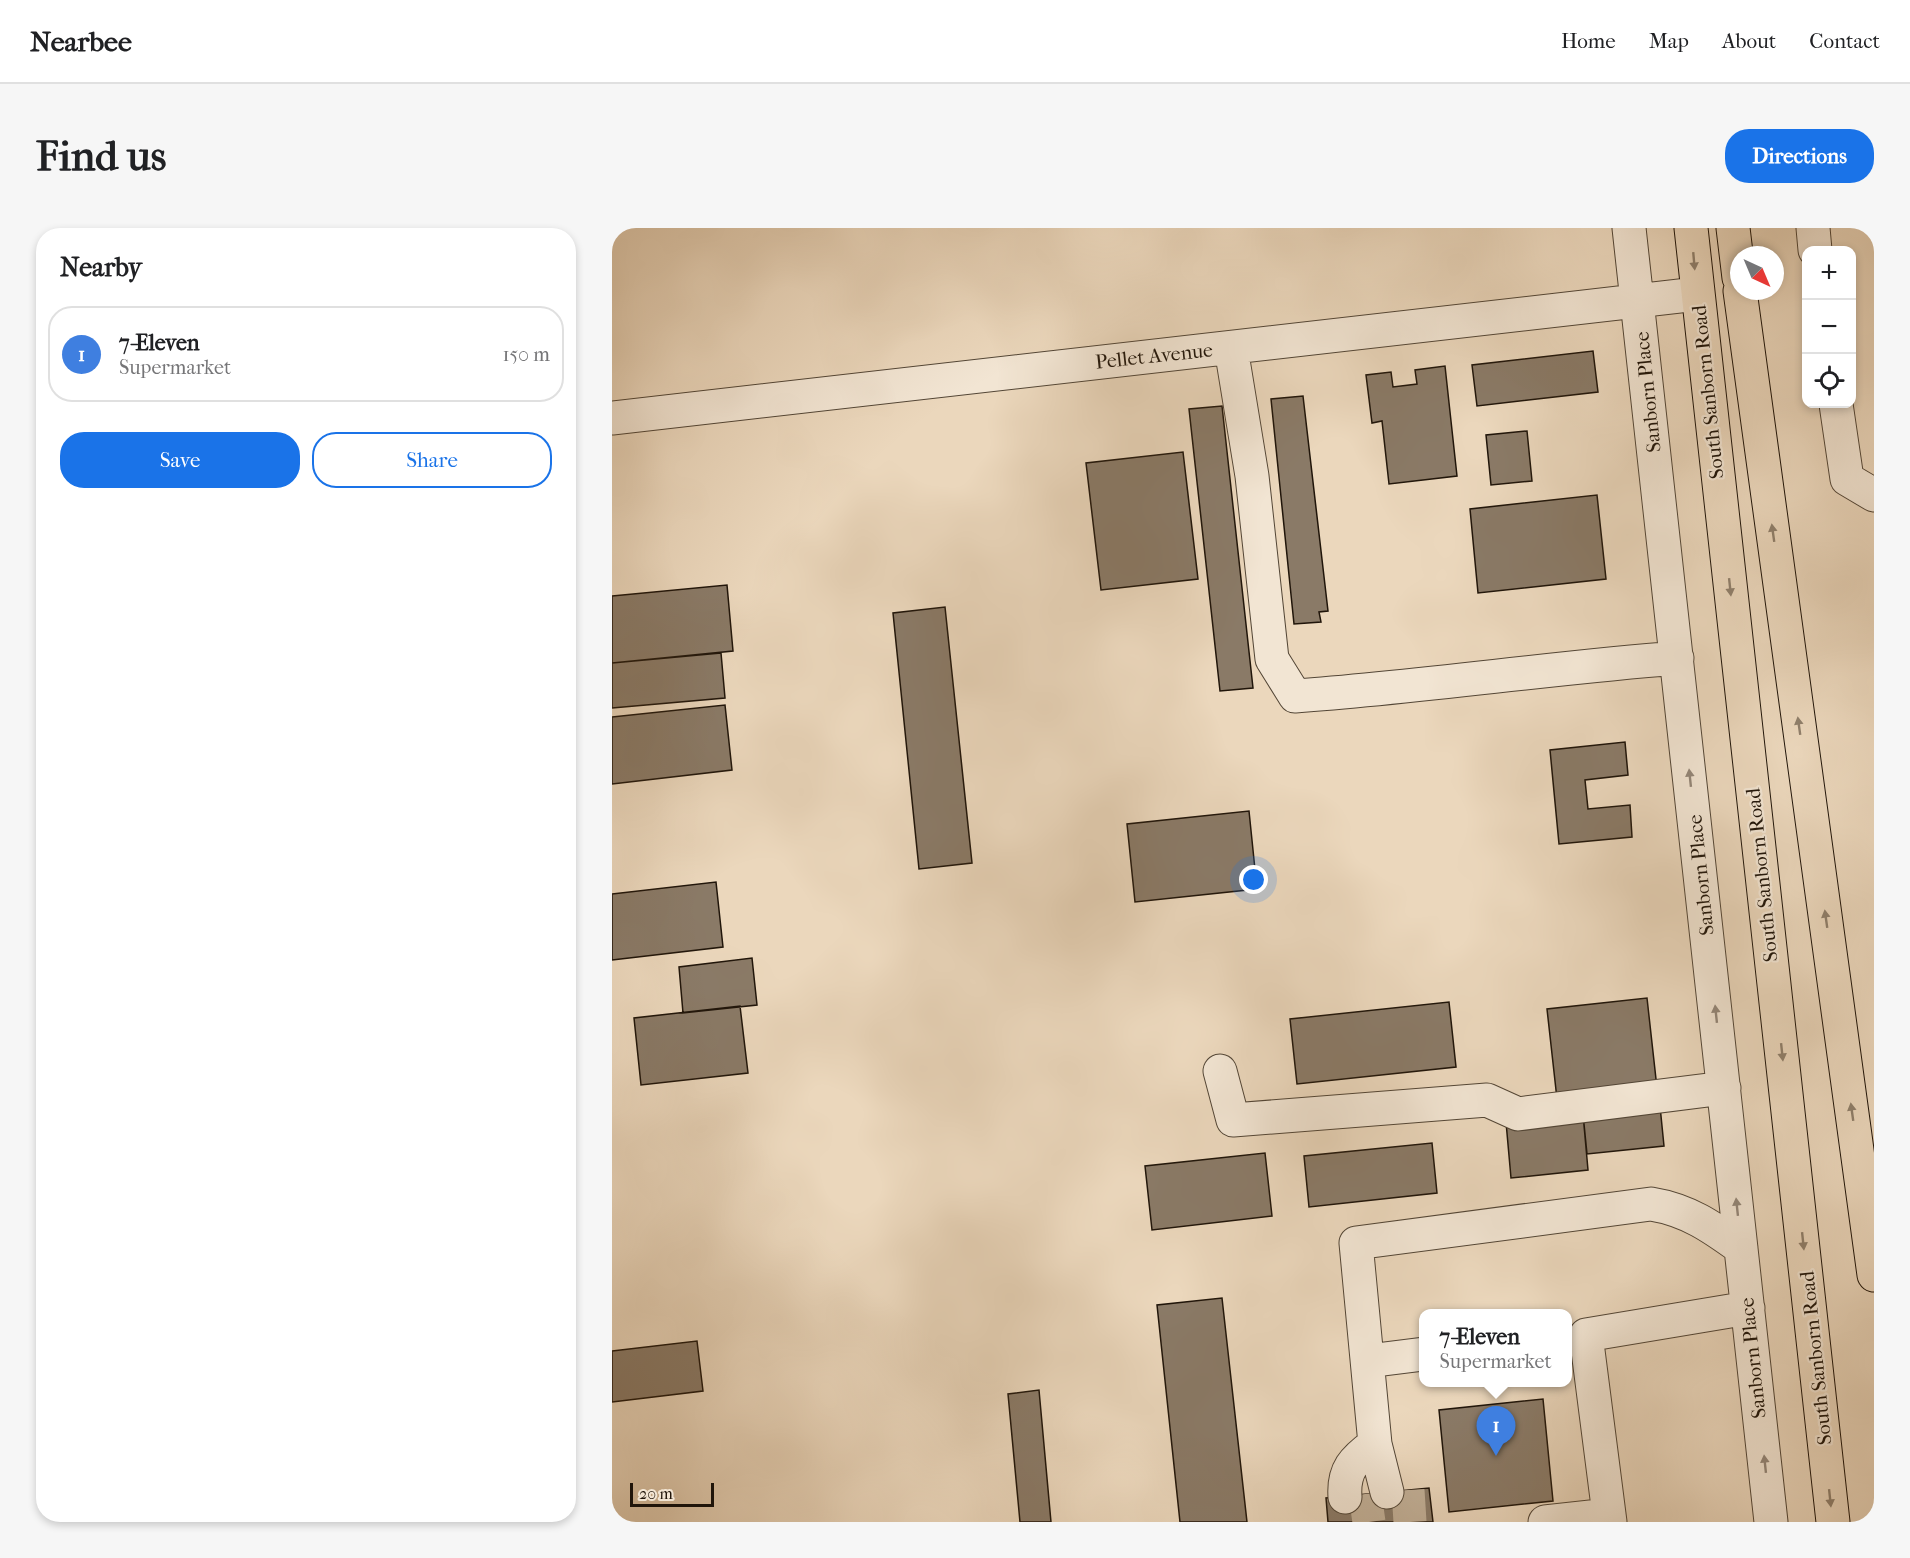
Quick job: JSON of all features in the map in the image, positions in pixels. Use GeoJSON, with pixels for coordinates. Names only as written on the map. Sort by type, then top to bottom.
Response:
{"type":"FeatureCollection","features":[{"type":"Feature","properties":{"kind":"highway","name":"South Sanborn Road"},"geometry":{"type":"LineString","coordinates":[[1691,228],[1833,1522]]}},
{"type":"Feature","properties":{"kind":"highway"},"geometry":{"type":"LineString","coordinates":[[1733,228],[1735,246]]}},
{"type":"Feature","properties":{"kind":"highway"},"geometry":{"type":"LineString","coordinates":[[1741,300],[1874,1275]]}},
{"type":"Feature","properties":{"kind":"street","name":"Sanborn Place"},"geometry":{"type":"LineString","coordinates":[[1629,228],[1771,1522]]}},
{"type":"Feature","properties":{"kind":"street"},"geometry":{"type":"LineString","coordinates":[[1813,228],[1815,246]]}},
{"type":"Feature","properties":{"kind":"street","name":"Pellet Avenue"},"geometry":{"type":"LineString","coordinates":[[612,418],[1697,294]]}},
{"type":"Feature","properties":{"kind":"street"},"geometry":{"type":"LineString","coordinates":[[1231,348],[1252,477],[1272,658],[1295,696],[1358,692],[1529,671],[1677,657]]}},
{"type":"Feature","properties":{"kind":"street"},"geometry":{"type":"LineString","coordinates":[[1837,408],[1847,478],[1874,495]]}},
{"type":"Feature","properties":{"kind":"street"},"geometry":{"type":"LineString","coordinates":[[1220,1071],[1233,1120],[1487,1100],[1518,1114],[1724,1088]]}},
{"type":"Feature","properties":{"kind":"street"},"geometry":{"type":"LineString","coordinates":[[1375,1444],[1356,1243],[1652,1204],[1677,1208],[1704,1221],[1741,1248]]}},
{"type":"Feature","properties":{"kind":"street"},"geometry":{"type":"LineString","coordinates":[[1545,1522],[1610,1518],[1577,1336],[1748,1308]]}},
{"type":"Feature","properties":{"kind":"street"},"geometry":{"type":"LineString","coordinates":[[1368,1361],[1419,1355]]}},
{"type":"Feature","properties":{"kind":"street"},"geometry":{"type":"LineString","coordinates":[[1375,1444],[1398,1455],[1404,1464],[1376,1493],[1344,1481],[1350,1464],[1375,1444]]}},
{"type":"Feature","properties":{"kind":"building"},"geometry":{"type":"Polygon","coordinates":[[[1593,351],[1598,392],[1477,406],[1472,365],[1593,351]]]}},
{"type":"Feature","properties":{"kind":"building"},"geometry":{"type":"Polygon","coordinates":[[[1445,366],[1457,476],[1389,484],[1382,421],[1372,423],[1366,375],[1391,372],[1393,387],[1417,384],[1415,370],[1445,366]]]}},
{"type":"Feature","properties":{"kind":"building"},"geometry":{"type":"Polygon","coordinates":[[[1303,396],[1328,611],[1319,612],[1321,622],[1294,624],[1271,399],[1303,396]]]}},
{"type":"Feature","properties":{"kind":"building"},"geometry":{"type":"Polygon","coordinates":[[[1222,406],[1253,688],[1220,691],[1189,409],[1222,406]]]}},
{"type":"Feature","properties":{"kind":"building"},"geometry":{"type":"Polygon","coordinates":[[[1527,431],[1532,481],[1491,485],[1486,435],[1527,431]]]}},
{"type":"Feature","properties":{"kind":"building"},"geometry":{"type":"Polygon","coordinates":[[[1183,452],[1198,579],[1101,590],[1086,463],[1183,452]]]}},
{"type":"Feature","properties":{"kind":"building"},"geometry":{"type":"Polygon","coordinates":[[[1597,495],[1606,579],[1478,593],[1470,509],[1597,495]]]}},
{"type":"Feature","properties":{"kind":"building"},"geometry":{"type":"Polygon","coordinates":[[[727,585],[733,651],[612,663],[612,596],[727,585]]]}},
{"type":"Feature","properties":{"kind":"building"},"geometry":{"type":"Polygon","coordinates":[[[945,607],[972,863],[919,869],[893,613],[945,607]]]}},
{"type":"Feature","properties":{"kind":"building"},"geometry":{"type":"Polygon","coordinates":[[[721,653],[725,698],[612,708],[612,663],[721,653]]]}},
{"type":"Feature","properties":{"kind":"building"},"geometry":{"type":"Polygon","coordinates":[[[725,705],[732,770],[612,784],[612,717],[725,705]]]}},
{"type":"Feature","properties":{"kind":"building"},"geometry":{"type":"Polygon","coordinates":[[[1625,742],[1628,775],[1585,780],[1588,809],[1630,805],[1632,837],[1559,844],[1550,750],[1625,742]]]}},
{"type":"Feature","properties":{"kind":"building"},"geometry":{"type":"Polygon","coordinates":[[[1249,811],[1257,889],[1135,902],[1127,824],[1249,811]]]}},
{"type":"Feature","properties":{"kind":"building"},"geometry":{"type":"Polygon","coordinates":[[[716,882],[723,947],[612,960],[612,894],[716,882]]]}},
{"type":"Feature","properties":{"kind":"building"},"geometry":{"type":"Polygon","coordinates":[[[752,958],[757,1005],[683,1013],[679,967],[752,958]]]}},
{"type":"Feature","properties":{"kind":"building"},"geometry":{"type":"Polygon","coordinates":[[[1647,998],[1657,1088],[1557,1099],[1547,1009],[1647,998]]]}},
{"type":"Feature","properties":{"kind":"building"},"geometry":{"type":"Polygon","coordinates":[[[1449,1002],[1456,1067],[1297,1084],[1290,1019],[1449,1002]]]}},
{"type":"Feature","properties":{"kind":"building"},"geometry":{"type":"Polygon","coordinates":[[[740,1006],[748,1073],[641,1085],[634,1018],[740,1006]]]}},
{"type":"Feature","properties":{"kind":"building"},"geometry":{"type":"Polygon","coordinates":[[[1660,1106],[1664,1146],[1587,1154],[1583,1114],[1660,1106]]]}},
{"type":"Feature","properties":{"kind":"building"},"geometry":{"type":"Polygon","coordinates":[[[1583,1114],[1588,1170],[1511,1178],[1506,1122],[1583,1114]]]}},
{"type":"Feature","properties":{"kind":"building"},"geometry":{"type":"Polygon","coordinates":[[[1432,1143],[1437,1193],[1309,1207],[1304,1156],[1432,1143]]]}},
{"type":"Feature","properties":{"kind":"building"},"geometry":{"type":"Polygon","coordinates":[[[1265,1153],[1272,1216],[1152,1230],[1145,1166],[1265,1153]]]}},
{"type":"Feature","properties":{"kind":"building"},"geometry":{"type":"Polygon","coordinates":[[[1222,1298],[1247,1522],[1180,1522],[1157,1305],[1222,1298]]]}},
{"type":"Feature","properties":{"kind":"building"},"geometry":{"type":"Polygon","coordinates":[[[697,1341],[703,1391],[612,1402],[612,1351],[697,1341]]]}},
{"type":"Feature","properties":{"kind":"building"},"geometry":{"type":"Polygon","coordinates":[[[1039,1390],[1051,1522],[1020,1522],[1008,1394],[1039,1390]]]}},
{"type":"Feature","properties":{"kind":"building"},"geometry":{"type":"Polygon","coordinates":[[[1543,1399],[1553,1501],[1449,1512],[1439,1410],[1543,1399]]]}},
{"type":"Feature","properties":{"kind":"building"},"geometry":{"type":"Polygon","coordinates":[[[1429,1488],[1433,1522],[1328,1522],[1326,1498],[1429,1488]]]}},
{"type":"Feature","properties":{"kind":"tunnel"},"geometry":{"type":"LineString","coordinates":[[1408,1490],[1410,1522]]}},
{"type":"Feature","properties":{"kind":"tunnel"},"geometry":{"type":"LineString","coordinates":[[1365,1494],[1369,1522]]}},
{"type":"Feature","properties":{"kind":"place","name":"7-Eleven"},"geometry":{"type":"Point","coordinates":[1496,1456]}}]}
